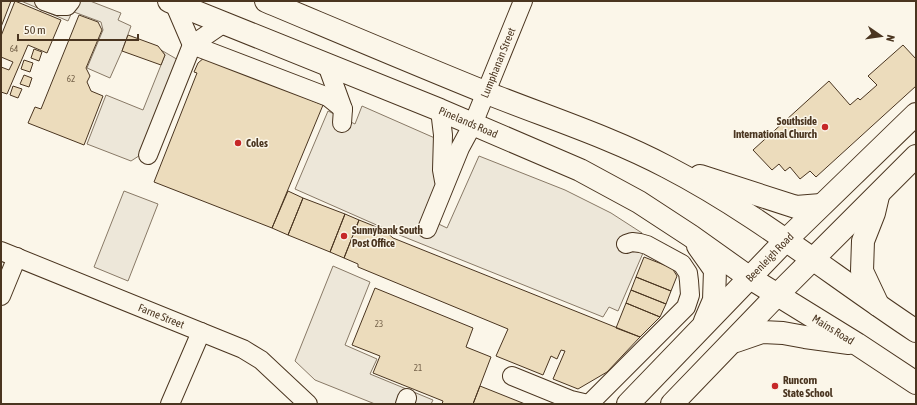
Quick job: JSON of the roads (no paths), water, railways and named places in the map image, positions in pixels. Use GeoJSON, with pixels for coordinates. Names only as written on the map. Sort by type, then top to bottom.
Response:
{"type":"FeatureCollection","features":[{"type":"Feature","properties":{"kind":"main road"},"geometry":{"type":"LineString","coordinates":[[266,1],[486,92],[603,138],[667,167],[728,202],[786,240],[879,307],[916,331]]}},
{"type":"Feature","properties":{"kind":"main road","name":"Pinelands Road"},"geometry":{"type":"LineString","coordinates":[[172,2],[440,110],[580,170],[638,202],[691,236],[750,278]]}},
{"type":"Feature","properties":{"kind":"main road","name":"Beenleigh Road"},"geometry":{"type":"LineString","coordinates":[[628,404],[701,330],[786,240],[916,114]]}},
{"type":"Feature","properties":{"kind":"main road"},"geometry":{"type":"LineString","coordinates":[[672,404],[812,259],[879,193],[912,163]]}},
{"type":"Feature","properties":{"kind":"main road"},"geometry":{"type":"LineString","coordinates":[[667,167],[712,179],[796,207],[821,205]]}},
{"type":"Feature","properties":{"kind":"main road"},"geometry":{"type":"LineString","coordinates":[[879,193],[874,213],[863,241],[862,271],[879,307]]}},
{"type":"Feature","properties":{"kind":"main road"},"geometry":{"type":"LineString","coordinates":[[691,236],[715,270],[714,300],[701,330]]}},
{"type":"Feature","properties":{"kind":"main road","name":"Mains Road"},"geometry":{"type":"LineString","coordinates":[[750,278],[857,344],[916,383]]}},
{"type":"Feature","properties":{"kind":"main road"},"geometry":{"type":"LineString","coordinates":[[731,343],[762,332],[783,333],[857,344]]}},
{"type":"Feature","properties":{"kind":"street"},"geometry":{"type":"LineString","coordinates":[[44,1],[58,6],[67,6],[71,1]]}},
{"type":"Feature","properties":{"kind":"street","name":"Lumphanan Street"},"geometry":{"type":"LineString","coordinates":[[473,124],[474,145],[432,231],[445,184],[463,141],[473,124],[523,1]]}},
{"type":"Feature","properties":{"kind":"street"},"geometry":{"type":"LineString","coordinates":[[172,2],[192,45],[324,96],[342,116],[327,65]]}},
{"type":"Feature","properties":{"kind":"street"},"geometry":{"type":"LineString","coordinates":[[148,155],[192,45],[224,23]]}},
{"type":"Feature","properties":{"kind":"street"},"geometry":{"type":"LineString","coordinates":[[440,110],[443,135],[442,170],[445,184]]}},
{"type":"Feature","properties":{"kind":"street"},"geometry":{"type":"LineString","coordinates":[[512,376],[571,400],[588,404],[686,307],[690,295],[689,281],[688,273],[682,264],[640,243],[632,242],[626,244]]}},
{"type":"Feature","properties":{"kind":"street"},"geometry":{"type":"LineString","coordinates":[[1,296],[9,254]]}},
{"type":"Feature","properties":{"kind":"street","name":"Farne Street"},"geometry":{"type":"LineString","coordinates":[[9,254],[243,349],[261,360],[308,404]]}},
{"type":"Feature","properties":{"kind":"street"},"geometry":{"type":"LineString","coordinates":[[170,404],[201,332]]}},
{"type":"Feature","properties":{"kind":"place","name":"Southside International Church"},"geometry":{"type":"Point","coordinates":[825,127]}},
{"type":"Feature","properties":{"kind":"place","name":"Coles"},"geometry":{"type":"Point","coordinates":[238,143]}},
{"type":"Feature","properties":{"kind":"place","name":"Sunnybank South Post Office"},"geometry":{"type":"Point","coordinates":[344,236]}},
{"type":"Feature","properties":{"kind":"place","name":"Runcorn State School"},"geometry":{"type":"Point","coordinates":[775,386]}}]}
